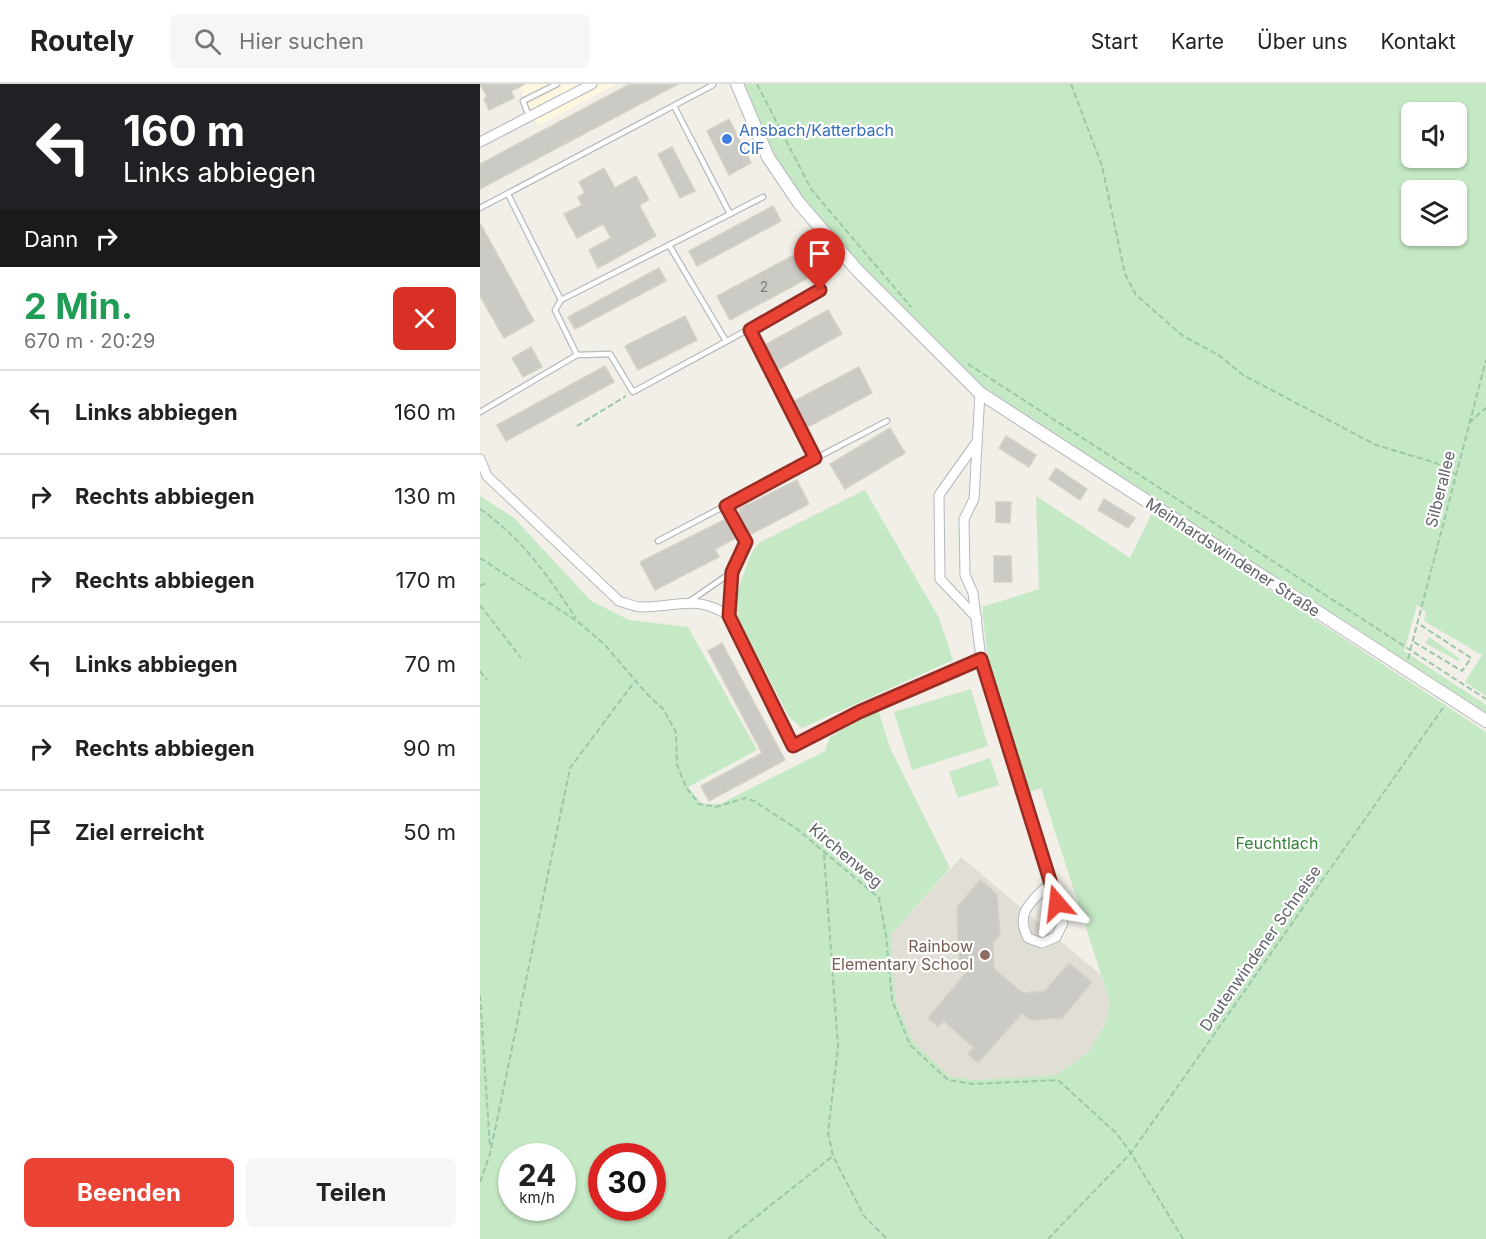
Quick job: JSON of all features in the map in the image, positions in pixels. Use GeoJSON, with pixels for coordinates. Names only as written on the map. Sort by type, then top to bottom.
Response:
{"type":"FeatureCollection","features":[{"type":"Feature","properties":{"kind":"street"},"geometry":{"type":"LineString","coordinates":[[480,142],[592,84]]}},
{"type":"Feature","properties":{"kind":"street","name":"Meinhardswindener Straße"},"geometry":{"type":"LineString","coordinates":[[737,84],[768,157],[799,203],[857,270],[980,393],[1486,721]]}},
{"type":"Feature","properties":{"kind":"street"},"geometry":{"type":"LineString","coordinates":[[980,393],[974,499],[964,519],[965,575],[973,593],[981,659],[1051,882],[1063,923],[1056,938],[1042,943],[1028,938],[1022,926],[1024,910],[1051,882]]}},
{"type":"Feature","properties":{"kind":"street"},"geometry":{"type":"LineString","coordinates":[[976,443],[939,495],[940,579],[977,618]]}},
{"type":"Feature","properties":{"kind":"street"},"geometry":{"type":"LineString","coordinates":[[480,459],[487,476],[619,601],[640,607],[690,601],[713,606],[729,616],[793,746],[859,712],[981,659]]}},
{"type":"Feature","properties":{"kind":"lane"},"geometry":{"type":"LineString","coordinates":[[530,116],[523,101],[556,84]]}},
{"type":"Feature","properties":{"kind":"lane"},"geometry":{"type":"LineString","coordinates":[[480,208],[713,85]]}},
{"type":"Feature","properties":{"kind":"lane"},"geometry":{"type":"LineString","coordinates":[[674,106],[730,214]]}},
{"type":"Feature","properties":{"kind":"lane"},"geometry":{"type":"LineString","coordinates":[[508,194],[561,300]]}},
{"type":"Feature","properties":{"kind":"lane"},"geometry":{"type":"LineString","coordinates":[[578,355],[555,310],[561,300],[763,197]]}},
{"type":"Feature","properties":{"kind":"lane"},"geometry":{"type":"LineString","coordinates":[[669,245],[726,340]]}},
{"type":"Feature","properties":{"kind":"lane"},"geometry":{"type":"LineString","coordinates":[[480,412],[578,355],[610,354],[633,392],[820,290]]}},
{"type":"Feature","properties":{"kind":"lane"},"geometry":{"type":"LineString","coordinates":[[750,330],[815,458]]}},
{"type":"Feature","properties":{"kind":"lane"},"geometry":{"type":"LineString","coordinates":[[658,541],[887,421]]}},
{"type":"Feature","properties":{"kind":"lane"},"geometry":{"type":"LineString","coordinates":[[726,506],[746,542],[732,572],[729,616]]}},
{"type":"Feature","properties":{"kind":"lane"},"geometry":{"type":"LineString","coordinates":[[690,601],[732,572]]}},
{"type":"Feature","properties":{"kind":"path"},"geometry":{"type":"LineString","coordinates":[[757,84],[811,189],[917,314]]}},
{"type":"Feature","properties":{"kind":"path"},"geometry":{"type":"LineString","coordinates":[[1071,84],[1102,166],[1125,274],[1136,294],[1183,336],[1220,356],[1243,375],[1366,440],[1436,463],[1455,474]]}},
{"type":"Feature","properties":{"kind":"path","name":"Silberallee"},"geometry":{"type":"LineString","coordinates":[[1405,667],[1419,624],[1455,474],[1486,360]]}},
{"type":"Feature","properties":{"kind":"path"},"geometry":{"type":"LineString","coordinates":[[965,361],[1486,699]]}},
{"type":"Feature","properties":{"kind":"path"},"geometry":{"type":"LineString","coordinates":[[577,426],[633,392]]}},
{"type":"Feature","properties":{"kind":"path"},"geometry":{"type":"LineString","coordinates":[[1469,423],[1486,408]]}},
{"type":"Feature","properties":{"kind":"path"},"geometry":{"type":"LineString","coordinates":[[480,509],[507,528],[544,569],[577,621]]}},
{"type":"Feature","properties":{"kind":"path"},"geometry":{"type":"LineString","coordinates":[[480,558],[577,621]]}},
{"type":"Feature","properties":{"kind":"path"},"geometry":{"type":"LineString","coordinates":[[480,586],[488,582]]}},
{"type":"Feature","properties":{"kind":"path"},"geometry":{"type":"LineString","coordinates":[[480,605],[521,658]]}},
{"type":"Feature","properties":{"kind":"path","name":"Kirchenweg"},"geometry":{"type":"LineString","coordinates":[[577,621],[604,644],[663,709],[676,732],[677,765],[695,800],[707,807],[724,806],[745,798],[754,801],[797,829],[879,898],[886,935],[892,1000],[910,1045],[948,1080],[974,1084],[1058,1080],[1116,1133],[1131,1153],[1183,1239]]}},
{"type":"Feature","properties":{"kind":"path"},"geometry":{"type":"LineString","coordinates":[[1414,642],[1462,671],[1471,658],[1419,624]]}},
{"type":"Feature","properties":{"kind":"path"},"geometry":{"type":"LineString","coordinates":[[480,671],[487,680]]}},
{"type":"Feature","properties":{"kind":"path"},"geometry":{"type":"LineString","coordinates":[[480,1182],[490,1154],[570,768],[636,681]]}},
{"type":"Feature","properties":{"kind":"path","name":"Dautenwindener Schneise"},"geometry":{"type":"LineString","coordinates":[[1048,1239],[1131,1153],[1450,698]]}},
{"type":"Feature","properties":{"kind":"path"},"geometry":{"type":"LineString","coordinates":[[824,854],[838,1047],[828,1132],[833,1156],[864,1216],[887,1239]]}},
{"type":"Feature","properties":{"kind":"path"},"geometry":{"type":"LineString","coordinates":[[480,995],[490,1154]]}},
{"type":"Feature","properties":{"kind":"path"},"geometry":{"type":"LineString","coordinates":[[728,1239],[833,1156]]}},
{"type":"Feature","properties":{"kind":"shaded area"},"geometry":{"type":"Polygon","coordinates":[[[518,84],[617,84],[538,126],[518,84]]]}},
{"type":"Feature","properties":{"kind":"shaded area","name":"Rainbow Elementary School"},"geometry":{"type":"Polygon","coordinates":[[[961,857],[1102,976],[1110,1002],[1105,1025],[1088,1053],[1056,1075],[974,1080],[949,1076],[913,1041],[895,1000],[891,935],[961,857]]]}},
{"type":"Feature","properties":{"kind":"green space"},"geometry":{"type":"Polygon","coordinates":[[[744,84],[1486,84],[1486,696],[1465,682],[1482,655],[1424,621],[1426,612],[1417,605],[1404,651],[1486,705],[1486,713],[981,388],[857,266],[802,202],[775,156],[744,84]]]}},
{"type":"Feature","properties":{"kind":"green space"},"geometry":{"type":"Polygon","coordinates":[[[865,490],[939,618],[953,660],[802,728],[789,717],[738,618],[736,595],[751,554],[759,543],[865,490]]]}},
{"type":"Feature","properties":{"kind":"green space","name":"Feuchtlach"},"geometry":{"type":"Polygon","coordinates":[[[480,496],[514,518],[591,601],[629,620],[688,627],[757,750],[688,787],[702,804],[720,804],[825,751],[830,737],[878,709],[890,748],[950,868],[891,935],[895,1000],[913,1041],[949,1076],[974,1080],[1056,1075],[1088,1053],[1105,1025],[1110,1002],[1041,788],[1027,793],[988,663],[982,607],[1039,589],[1036,496],[1130,558],[1152,513],[1486,732],[1486,1239],[480,1239],[480,496]]]}},
{"type":"Feature","properties":{"kind":"green space"},"geometry":{"type":"Polygon","coordinates":[[[1429,637],[1459,658],[1460,662],[1425,643],[1429,637]]]}},
{"type":"Feature","properties":{"kind":"green space"},"geometry":{"type":"Polygon","coordinates":[[[971,689],[988,746],[912,770],[894,712],[971,689]]]}},
{"type":"Feature","properties":{"kind":"green space"},"geometry":{"type":"Polygon","coordinates":[[[990,758],[999,785],[958,798],[949,772],[990,758]]]}},
{"type":"Feature","properties":{"kind":"building"},"geometry":{"type":"Polygon","coordinates":[[[480,84],[525,84],[511,91],[514,98],[489,110],[484,99],[487,97],[480,84]]]}},
{"type":"Feature","properties":{"kind":"building"},"geometry":{"type":"Polygon","coordinates":[[[630,84],[678,84],[480,189],[480,164],[630,84]]]}},
{"type":"Feature","properties":{"kind":"building"},"geometry":{"type":"Polygon","coordinates":[[[729,119],[751,163],[729,175],[707,131],[729,119]]]}},
{"type":"Feature","properties":{"kind":"building"},"geometry":{"type":"Polygon","coordinates":[[[672,147],[695,191],[680,198],[658,154],[672,147]]]}},
{"type":"Feature","properties":{"kind":"building"},"geometry":{"type":"Polygon","coordinates":[[[604,168],[615,188],[636,176],[649,200],[639,205],[656,236],[598,268],[589,250],[611,238],[603,224],[577,238],[564,214],[582,205],[578,197],[585,193],[579,182],[604,168]]]}},
{"type":"Feature","properties":{"kind":"building"},"geometry":{"type":"Polygon","coordinates":[[[773,206],[781,221],[697,266],[689,251],[773,206]]]}},
{"type":"Feature","properties":{"kind":"building"},"geometry":{"type":"Polygon","coordinates":[[[480,223],[534,321],[504,338],[480,296],[480,223]]]}},
{"type":"Feature","properties":{"kind":"building"},"geometry":{"type":"Polygon","coordinates":[[[798,253],[810,277],[730,320],[717,296],[798,253]]]}},
{"type":"Feature","properties":{"kind":"building"},"geometry":{"type":"Polygon","coordinates":[[[659,268],[666,281],[575,329],[568,317],[659,268]]]}},
{"type":"Feature","properties":{"kind":"building"},"geometry":{"type":"Polygon","coordinates":[[[828,310],[842,334],[776,371],[763,346],[828,310]]]}},
{"type":"Feature","properties":{"kind":"building"},"geometry":{"type":"Polygon","coordinates":[[[685,316],[697,340],[638,370],[625,346],[685,316]]]}},
{"type":"Feature","properties":{"kind":"building"},"geometry":{"type":"Polygon","coordinates":[[[531,347],[542,367],[523,377],[512,358],[531,347]]]}},
{"type":"Feature","properties":{"kind":"building"},"geometry":{"type":"Polygon","coordinates":[[[605,366],[614,382],[506,441],[497,425],[605,366]]]}},
{"type":"Feature","properties":{"kind":"building"},"geometry":{"type":"Polygon","coordinates":[[[859,367],[872,393],[806,428],[792,402],[859,367]]]}},
{"type":"Feature","properties":{"kind":"building"},"geometry":{"type":"Polygon","coordinates":[[[890,428],[905,453],[845,489],[830,464],[890,428]]]}},
{"type":"Feature","properties":{"kind":"building"},"geometry":{"type":"Polygon","coordinates":[[[1006,436],[1036,455],[1029,467],[999,448],[1006,436]]]}},
{"type":"Feature","properties":{"kind":"building"},"geometry":{"type":"Polygon","coordinates":[[[1056,468],[1087,489],[1080,500],[1049,479],[1056,468]]]}},
{"type":"Feature","properties":{"kind":"building"},"geometry":{"type":"Polygon","coordinates":[[[797,480],[809,504],[751,534],[747,533],[736,514],[740,512],[739,509],[797,480]]]}},
{"type":"Feature","properties":{"kind":"building"},"geometry":{"type":"Polygon","coordinates":[[[1104,499],[1135,518],[1128,528],[1098,510],[1104,499]]]}},
{"type":"Feature","properties":{"kind":"building"},"geometry":{"type":"Polygon","coordinates":[[[996,502],[1011,502],[1010,523],[996,522],[996,502]]]}},
{"type":"Feature","properties":{"kind":"building"},"geometry":{"type":"Polygon","coordinates":[[[728,518],[738,537],[715,549],[719,557],[655,590],[640,562],[728,518]]]}},
{"type":"Feature","properties":{"kind":"building"},"geometry":{"type":"Polygon","coordinates":[[[994,556],[1011,556],[1012,582],[994,582],[994,556]]]}},
{"type":"Feature","properties":{"kind":"building"},"geometry":{"type":"Polygon","coordinates":[[[722,643],[785,760],[709,801],[701,786],[762,753],[708,651],[722,643]]]}},
{"type":"Feature","properties":{"kind":"building"},"geometry":{"type":"Polygon","coordinates":[[[980,880],[997,894],[1000,934],[993,943],[994,969],[1023,993],[1045,991],[1069,963],[1092,982],[1062,1018],[1030,1020],[1022,1013],[978,1063],[968,1054],[974,1048],[944,1021],[938,1027],[928,1018],[970,968],[959,959],[957,907],[980,880]]]}},
{"type":"Feature","properties":{"kind":"place","name":"Ansbach/Katterbach CIF"},"geometry":{"type":"Point","coordinates":[727,139]}},
{"type":"Feature","properties":{"kind":"place","name":"Rainbow Elementary School"},"geometry":{"type":"Point","coordinates":[985,955]}},
{"type":"Feature","properties":{"kind":"route"},"geometry":{"type":"LineString","coordinates":[[820,290],[750,330],[815,458],[726,506],[746,542],[732,572],[729,616],[793,746],[859,712],[981,659],[1057,903]]}}]}
